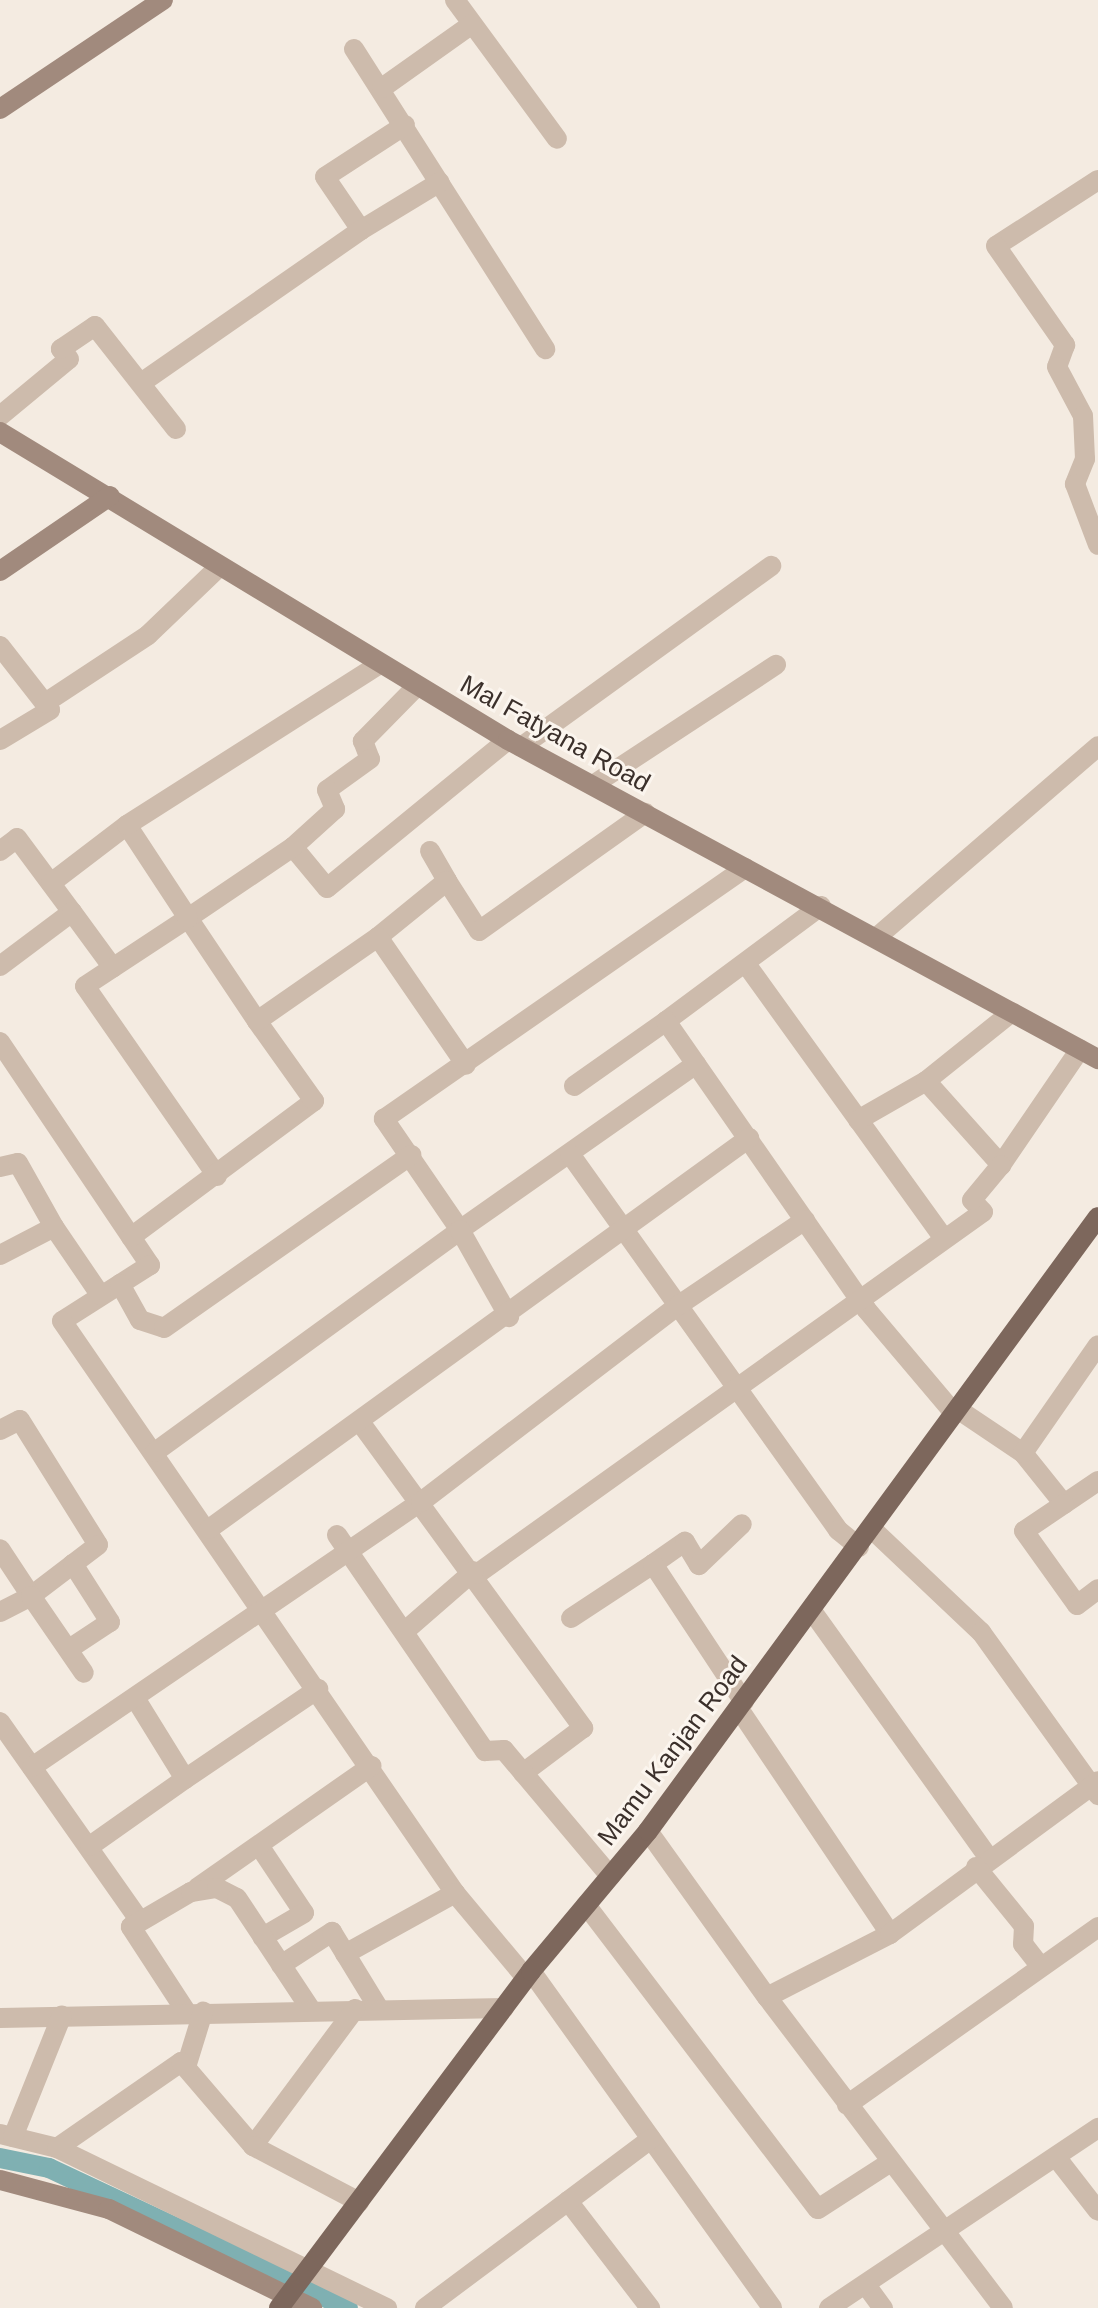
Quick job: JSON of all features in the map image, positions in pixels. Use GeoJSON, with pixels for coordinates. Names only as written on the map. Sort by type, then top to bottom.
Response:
{"type":"FeatureCollection","features":[{"type":"Feature","properties":{"kind":"main road"},"geometry":{"type":"LineString","coordinates":[[0,109],[163,0]]}},
{"type":"Feature","properties":{"kind":"main road","name":"Mal Fatyana Road"},"geometry":{"type":"LineString","coordinates":[[0,432],[110,496],[219,567],[416,687],[514,743],[821,906],[1089,1054]]}},
{"type":"Feature","properties":{"kind":"main road"},"geometry":{"type":"LineString","coordinates":[[0,571],[110,496]]}},
{"type":"Feature","properties":{"kind":"main road","name":"Mamu Kanjan Road"},"geometry":{"type":"LineString","coordinates":[[286,2299],[528,1974],[648,1831],[873,1530],[955,1410],[1098,1217]]}},
{"type":"Feature","properties":{"kind":"main road"},"geometry":{"type":"LineString","coordinates":[[0,2180],[109,2209],[286,2299],[312,2308]]}},
{"type":"Feature","properties":{"kind":"street"},"geometry":{"type":"LineString","coordinates":[[455,0],[557,139]]}},
{"type":"Feature","properties":{"kind":"street"},"geometry":{"type":"LineString","coordinates":[[382,88],[472,24]]}},
{"type":"Feature","properties":{"kind":"street"},"geometry":{"type":"LineString","coordinates":[[354,49],[382,88],[545,349]]}},
{"type":"Feature","properties":{"kind":"street"},"geometry":{"type":"LineString","coordinates":[[361,230],[325,177],[405,125]]}},
{"type":"Feature","properties":{"kind":"street"},"geometry":{"type":"LineString","coordinates":[[1098,180],[996,246],[1065,345],[1057,367],[1083,416],[1085,459],[1075,484],[1098,545]]}},
{"type":"Feature","properties":{"kind":"street"},"geometry":{"type":"LineString","coordinates":[[141,383],[361,230],[440,182]]}},
{"type":"Feature","properties":{"kind":"street"},"geometry":{"type":"LineString","coordinates":[[0,416],[69,359],[61,349],[95,326],[176,429]]}},
{"type":"Feature","properties":{"kind":"street"},"geometry":{"type":"LineString","coordinates":[[293,847],[327,888],[514,743],[771,566]]}},
{"type":"Feature","properties":{"kind":"street"},"geometry":{"type":"LineString","coordinates":[[45,703],[148,635],[219,567]]}},
{"type":"Feature","properties":{"kind":"street"},"geometry":{"type":"LineString","coordinates":[[0,646],[50,710],[0,740]]}},
{"type":"Feature","properties":{"kind":"street"},"geometry":{"type":"LineString","coordinates":[[51,883],[127,825],[380,664]]}},
{"type":"Feature","properties":{"kind":"street"},"geometry":{"type":"LineString","coordinates":[[593,785],[776,665]]}},
{"type":"Feature","properties":{"kind":"street"},"geometry":{"type":"LineString","coordinates":[[217,1176],[85,986],[293,847],[335,809],[327,790],[370,759],[363,741],[416,687]]}},
{"type":"Feature","properties":{"kind":"street"},"geometry":{"type":"LineString","coordinates":[[877,937],[1098,746]]}},
{"type":"Feature","properties":{"kind":"street"},"geometry":{"type":"LineString","coordinates":[[430,851],[479,931],[645,813]]}},
{"type":"Feature","properties":{"kind":"street"},"geometry":{"type":"LineString","coordinates":[[127,825],[314,1101],[131,1237]]}},
{"type":"Feature","properties":{"kind":"street"},"geometry":{"type":"LineString","coordinates":[[0,851],[17,838],[113,968]]}},
{"type":"Feature","properties":{"kind":"street"},"geometry":{"type":"LineString","coordinates":[[509,1317],[460,1230],[384,1119],[466,1065],[576,979],[745,868]]}},
{"type":"Feature","properties":{"kind":"street"},"geometry":{"type":"LineString","coordinates":[[257,1021],[378,937],[447,881]]}},
{"type":"Feature","properties":{"kind":"street"},"geometry":{"type":"LineString","coordinates":[[574,1086],[746,964],[821,906]]}},
{"type":"Feature","properties":{"kind":"street"},"geometry":{"type":"LineString","coordinates":[[0,966],[72,912]]}},
{"type":"Feature","properties":{"kind":"street"},"geometry":{"type":"LineString","coordinates":[[378,937],[466,1065]]}},
{"type":"Feature","properties":{"kind":"street"},"geometry":{"type":"LineString","coordinates":[[746,964],[943,1237]]}},
{"type":"Feature","properties":{"kind":"street"},"geometry":{"type":"LineString","coordinates":[[858,1120],[926,1081],[1012,1012]]}},
{"type":"Feature","properties":{"kind":"street"},"geometry":{"type":"LineString","coordinates":[[666,1021],[860,1300],[955,1410],[1023,1453],[1064,1504]]}},
{"type":"Feature","properties":{"kind":"street"},"geometry":{"type":"LineString","coordinates":[[0,1042],[150,1265],[62,1321],[209,1529],[455,1893],[528,1974],[772,2308]]}},
{"type":"Feature","properties":{"kind":"street"},"geometry":{"type":"LineString","coordinates":[[405,1631],[476,1573],[735,1383],[860,1300],[943,1237],[983,1212],[972,1200],[1089,1054]]}},
{"type":"Feature","properties":{"kind":"street"},"geometry":{"type":"LineString","coordinates":[[155,1452],[460,1230],[696,1064]]}},
{"type":"Feature","properties":{"kind":"street"},"geometry":{"type":"LineString","coordinates":[[926,1081],[1001,1165]]}},
{"type":"Feature","properties":{"kind":"street"},"geometry":{"type":"LineString","coordinates":[[209,1529],[509,1317],[749,1138]]}},
{"type":"Feature","properties":{"kind":"street"},"geometry":{"type":"LineString","coordinates":[[570,1154],[838,1530],[859,1547]]}},
{"type":"Feature","properties":{"kind":"street"},"geometry":{"type":"LineString","coordinates":[[120,1284],[140,1320],[164,1328],[411,1155]]}},
{"type":"Feature","properties":{"kind":"street"},"geometry":{"type":"LineString","coordinates":[[0,1167],[18,1163],[54,1227],[101,1296]]}},
{"type":"Feature","properties":{"kind":"street"},"geometry":{"type":"LineString","coordinates":[[32,1767],[265,1611],[343,1543],[421,1502],[679,1305],[805,1220]]}},
{"type":"Feature","properties":{"kind":"street"},"geometry":{"type":"LineString","coordinates":[[0,1255],[54,1227]]}},
{"type":"Feature","properties":{"kind":"street"},"geometry":{"type":"LineString","coordinates":[[1023,1453],[1098,1345]]}},
{"type":"Feature","properties":{"kind":"street"},"geometry":{"type":"LineString","coordinates":[[0,1430],[20,1420],[98,1545],[31,1596],[0,1612]]}},
{"type":"Feature","properties":{"kind":"street"},"geometry":{"type":"LineString","coordinates":[[360,1422],[476,1573],[583,1728],[523,1773]]}},
{"type":"Feature","properties":{"kind":"street"},"geometry":{"type":"LineString","coordinates":[[1098,1481],[1024,1531],[1077,1605],[1098,1589]]}},
{"type":"Feature","properties":{"kind":"street"},"geometry":{"type":"LineString","coordinates":[[571,1618],[685,1542],[699,1565],[742,1524]]}},
{"type":"Feature","properties":{"kind":"street"},"geometry":{"type":"LineString","coordinates":[[767,1997],[890,1934],[982,1862],[1096,1787],[981,1632],[873,1530]]}},
{"type":"Feature","properties":{"kind":"street"},"geometry":{"type":"LineString","coordinates":[[343,1543],[485,1751],[504,1750],[610,1876]]}},
{"type":"Feature","properties":{"kind":"street"},"geometry":{"type":"LineString","coordinates":[[0,1549],[84,1673]]}},
{"type":"Feature","properties":{"kind":"street"},"geometry":{"type":"LineString","coordinates":[[69,1649],[110,1622],[73,1564]]}},
{"type":"Feature","properties":{"kind":"street"},"geometry":{"type":"LineString","coordinates":[[653,1564],[741,1706],[890,1934]]}},
{"type":"Feature","properties":{"kind":"street"},"geometry":{"type":"LineString","coordinates":[[812,1611],[1024,1926],[1023,1944],[1041,1967]]}},
{"type":"Feature","properties":{"kind":"street"},"geometry":{"type":"LineString","coordinates":[[90,1846],[318,1689]]}},
{"type":"Feature","properties":{"kind":"street"},"geometry":{"type":"LineString","coordinates":[[135,1698],[185,1779]]}},
{"type":"Feature","properties":{"kind":"street"},"geometry":{"type":"LineString","coordinates":[[0,1722],[140,1921]]}},
{"type":"Feature","properties":{"kind":"street"},"geometry":{"type":"LineString","coordinates":[[186,2067],[195,2012],[131,1927],[260,1847],[371,1766]]}},
{"type":"Feature","properties":{"kind":"street"},"geometry":{"type":"LineString","coordinates":[[648,1831],[942,2235],[1003,2308]]}},
{"type":"Feature","properties":{"kind":"street"},"geometry":{"type":"LineString","coordinates":[[260,1847],[304,1913],[263,1937]]}},
{"type":"Feature","properties":{"kind":"street"},"geometry":{"type":"LineString","coordinates":[[191,1892],[217,1888],[237,1898],[311,2010]]}},
{"type":"Feature","properties":{"kind":"street"},"geometry":{"type":"LineString","coordinates":[[345,1954],[455,1893]]}},
{"type":"Feature","properties":{"kind":"street"},"geometry":{"type":"LineString","coordinates":[[586,1905],[818,2209],[889,2163]]}},
{"type":"Feature","properties":{"kind":"street"},"geometry":{"type":"LineString","coordinates":[[847,2105],[1098,1927]]}},
{"type":"Feature","properties":{"kind":"street"},"geometry":{"type":"LineString","coordinates":[[281,1965],[332,1932],[379,2009]]}},
{"type":"Feature","properties":{"kind":"street"},"geometry":{"type":"LineString","coordinates":[[0,2018],[504,2008]]}},
{"type":"Feature","properties":{"kind":"street"},"geometry":{"type":"LineString","coordinates":[[253,2146],[355,2009]]}},
{"type":"Feature","properties":{"kind":"street"},"geometry":{"type":"LineString","coordinates":[[62,2015],[6,2136],[57,2148],[387,2308]]}},
{"type":"Feature","properties":{"kind":"street"},"geometry":{"type":"LineString","coordinates":[[57,2148],[181,2062],[253,2146],[359,2202]]}},
{"type":"Feature","properties":{"kind":"street"},"geometry":{"type":"LineString","coordinates":[[829,2308],[1098,2128]]}},
{"type":"Feature","properties":{"kind":"street"},"geometry":{"type":"LineString","coordinates":[[425,2308],[651,2139]]}},
{"type":"Feature","properties":{"kind":"street"},"geometry":{"type":"LineString","coordinates":[[1056,2157],[1098,2211]]}},
{"type":"Feature","properties":{"kind":"street"},"geometry":{"type":"LineString","coordinates":[[568,2201],[650,2308]]}},
{"type":"Feature","properties":{"kind":"street"},"geometry":{"type":"LineString","coordinates":[[866,2285],[883,2308]]}},
{"type":"Feature","properties":{"kind":"waterway"},"geometry":{"type":"LineString","coordinates":[[0,2158],[49,2168],[348,2308]]}}]}
